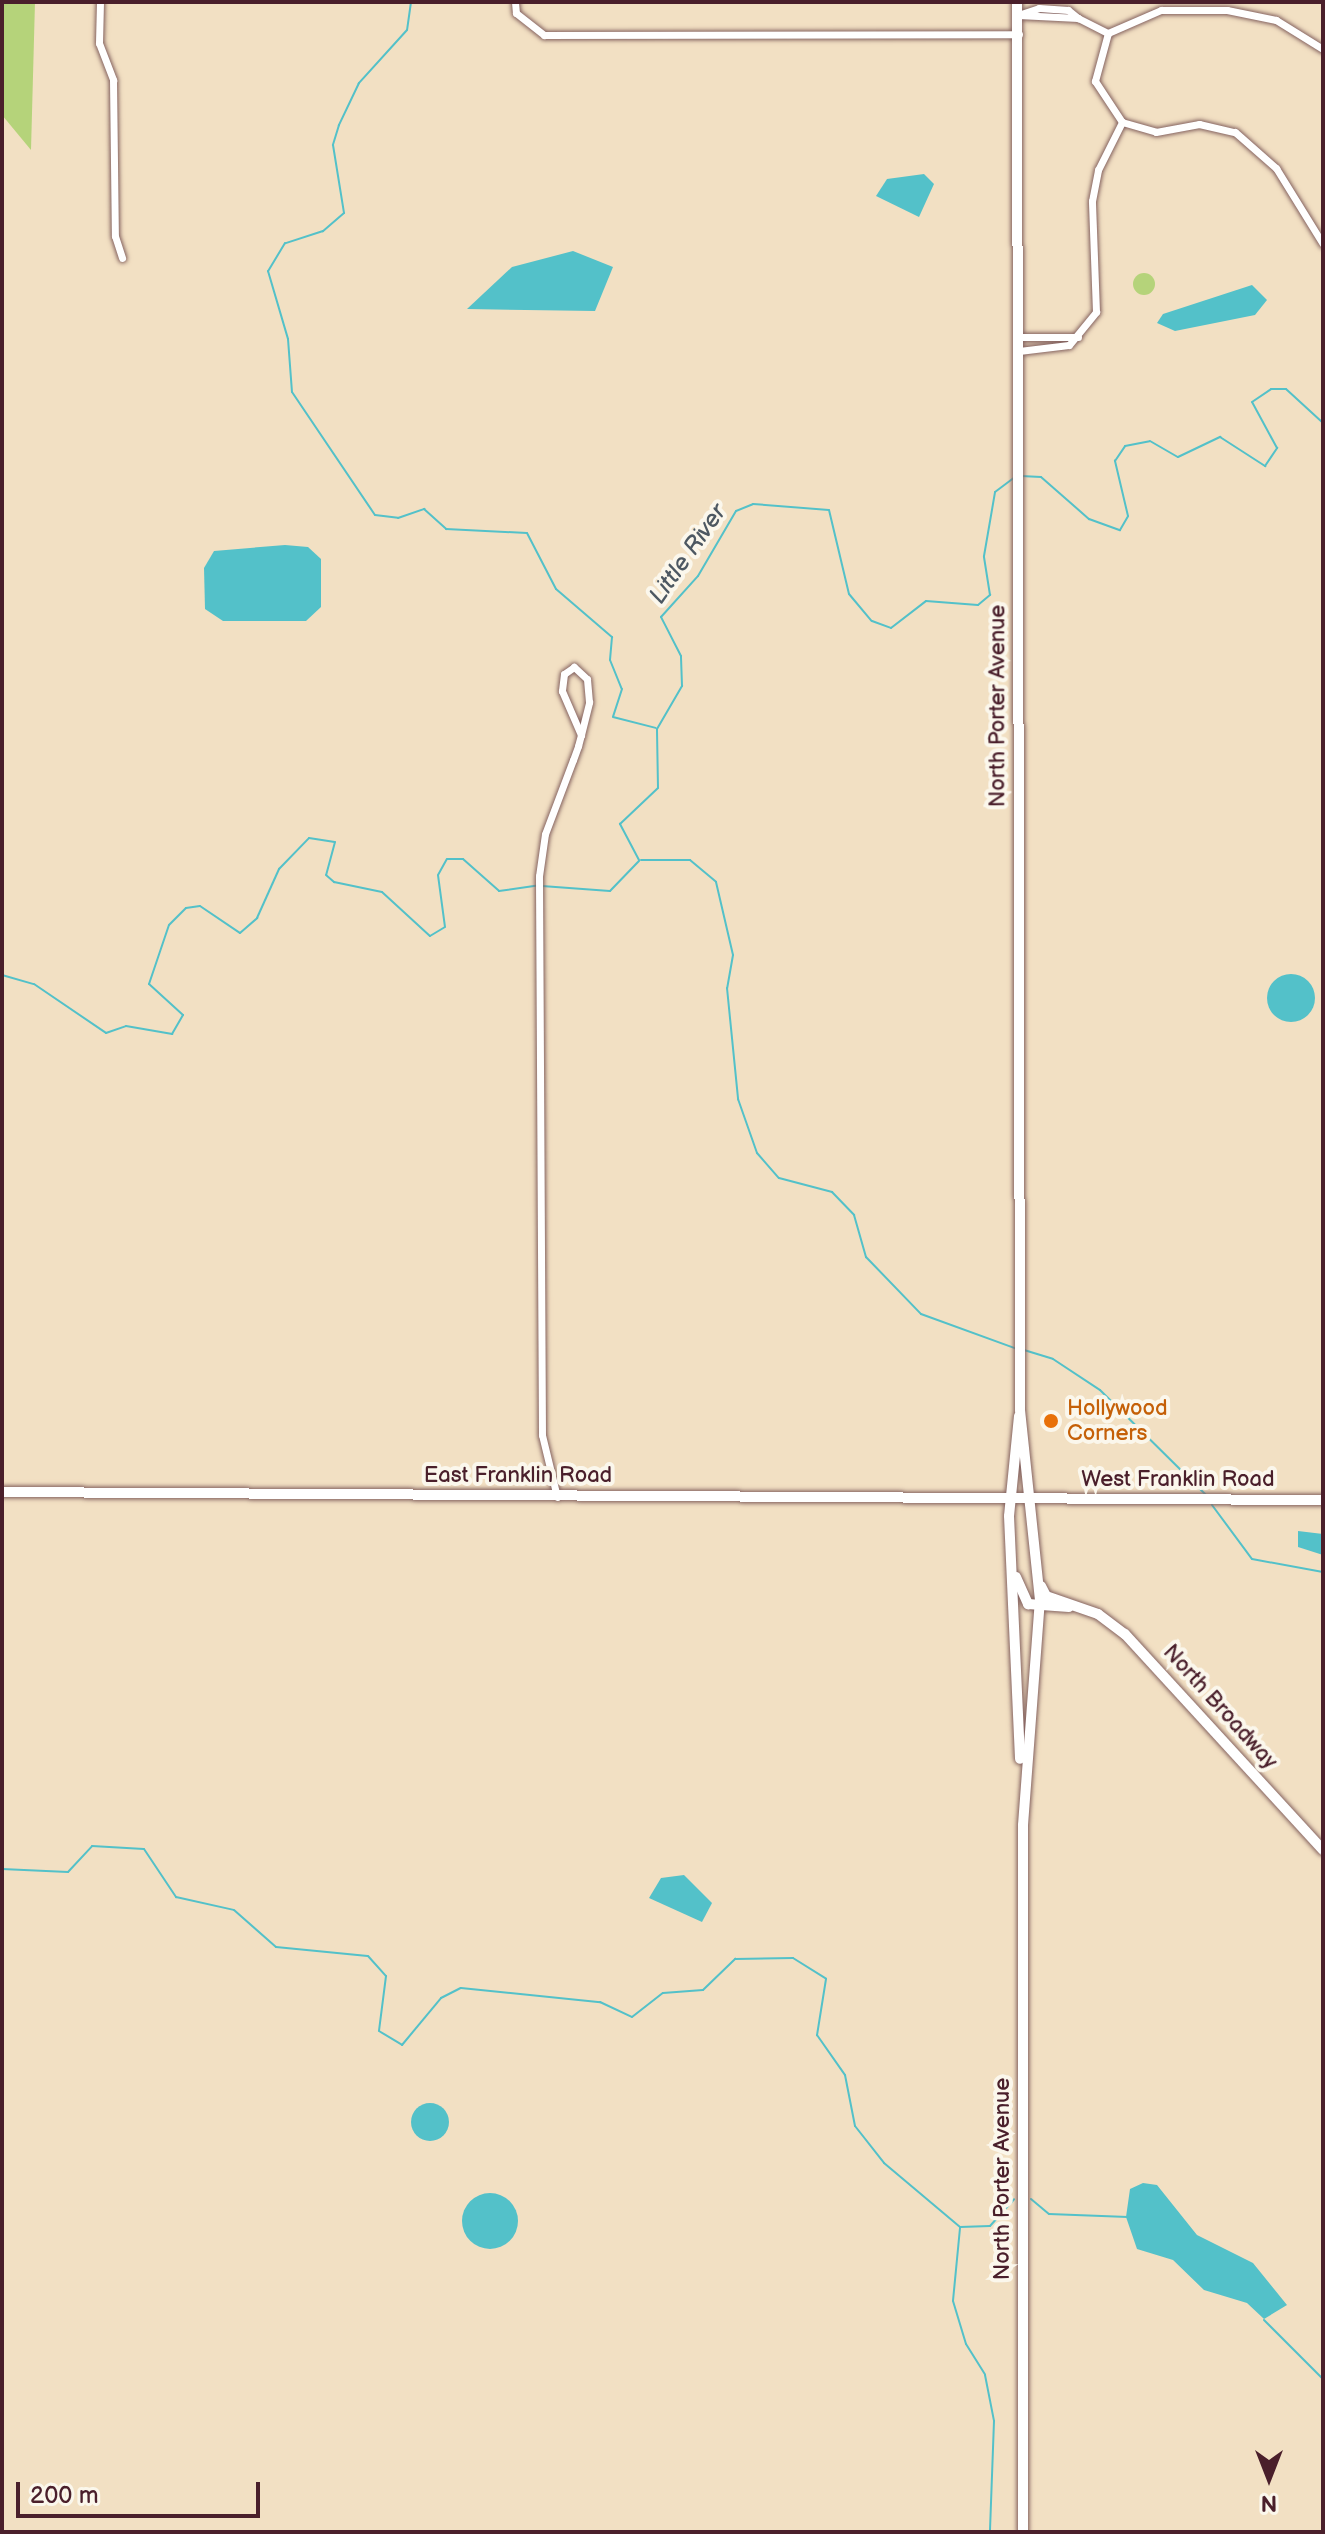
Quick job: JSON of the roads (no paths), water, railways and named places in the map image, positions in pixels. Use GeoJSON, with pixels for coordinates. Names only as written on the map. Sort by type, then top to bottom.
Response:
{"type":"FeatureCollection","features":[{"type":"Feature","properties":{"kind":"street"},"geometry":{"type":"LineString","coordinates":[[100,2],[99,43],[113,80],[115,236],[122,258]]}},
{"type":"Feature","properties":{"kind":"street"},"geometry":{"type":"LineString","coordinates":[[515,2],[516,13],[544,35],[1019,34]]}},
{"type":"Feature","properties":{"kind":"street","name":"North Porter Avenue"},"geometry":{"type":"LineString","coordinates":[[1017,2],[1020,1410],[1009,1500],[1009,1548],[1023,1825],[1023,2532]]}},
{"type":"Feature","properties":{"kind":"street"},"geometry":{"type":"LineString","coordinates":[[1323,49],[1315,41],[1251,13],[1190,8],[1138,16],[1108,33],[1095,81],[1122,122],[1141,131],[1199,124],[1235,132],[1276,168],[1323,244]]}},
{"type":"Feature","properties":{"kind":"street"},"geometry":{"type":"LineString","coordinates":[[1018,15],[1058,9],[1108,33]]}},
{"type":"Feature","properties":{"kind":"street"},"geometry":{"type":"LineString","coordinates":[[1018,15],[1078,18]]}},
{"type":"Feature","properties":{"kind":"street"},"geometry":{"type":"LineString","coordinates":[[1315,41],[1323,32]]}},
{"type":"Feature","properties":{"kind":"street"},"geometry":{"type":"LineString","coordinates":[[1019,351],[1048,350],[1080,337],[1100,300],[1092,201],[1098,170],[1122,122]]}},
{"type":"Feature","properties":{"kind":"street"},"geometry":{"type":"LineString","coordinates":[[1019,337],[1080,337]]}},
{"type":"Feature","properties":{"kind":"street"},"geometry":{"type":"LineString","coordinates":[[557,1497],[542,1435],[539,876],[545,834],[581,735],[589,691],[583,670],[574,667],[564,674],[562,691],[581,735]]}},
{"type":"Feature","properties":{"kind":"street","name":"North Porter Avenue"},"geometry":{"type":"LineString","coordinates":[[1020,1410],[1040,1581],[1023,1825]]}},
{"type":"Feature","properties":{"kind":"street","name":"East Franklin Road"},"geometry":{"type":"LineString","coordinates":[[2,1492],[1033,1501]]}},
{"type":"Feature","properties":{"kind":"street","name":"West Franklin Road"},"geometry":{"type":"LineString","coordinates":[[1033,1501],[1323,1500]]}},
{"type":"Feature","properties":{"kind":"street"},"geometry":{"type":"LineString","coordinates":[[1009,1548],[1024,1601],[1040,1608],[1076,1606]]}},
{"type":"Feature","properties":{"kind":"street","name":"North Broadway"},"geometry":{"type":"LineString","coordinates":[[1040,1581],[1046,1596],[1076,1606],[1125,1634],[1323,1850]]}},
{"type":"Feature","properties":{"kind":"water"},"geometry":{"type":"Polygon","coordinates":[[[924,174],[934,184],[919,217],[876,196],[887,179],[924,174]]]}},
{"type":"Feature","properties":{"kind":"water"},"geometry":{"type":"Polygon","coordinates":[[[573,251],[613,267],[595,311],[467,309],[512,267],[573,251]]]}},
{"type":"Feature","properties":{"kind":"water"},"geometry":{"type":"Polygon","coordinates":[[[1252,285],[1267,300],[1255,315],[1175,331],[1157,323],[1163,314],[1252,285]]]}},
{"type":"Feature","properties":{"kind":"water"},"geometry":{"type":"Polygon","coordinates":[[[285,545],[308,547],[321,559],[321,607],[306,621],[223,621],[205,609],[204,568],[214,551],[285,545]]]}},
{"type":"Feature","properties":{"kind":"water"},"geometry":{"type":"Polygon","coordinates":[[[1291,974],[1308,981],[1315,998],[1308,1015],[1291,1022],[1274,1015],[1267,998],[1274,981],[1291,974]]]}},
{"type":"Feature","properties":{"kind":"water"},"geometry":{"type":"Polygon","coordinates":[[[1298,1531],[1323,1534],[1323,1555],[1298,1547],[1298,1531]]]}},
{"type":"Feature","properties":{"kind":"water"},"geometry":{"type":"Polygon","coordinates":[[[684,1875],[712,1903],[702,1922],[649,1898],[661,1878],[684,1875]]]}},
{"type":"Feature","properties":{"kind":"water"},"geometry":{"type":"Polygon","coordinates":[[[430,2103],[443,2109],[449,2122],[443,2135],[430,2141],[417,2135],[411,2122],[417,2109],[430,2103]]]}},
{"type":"Feature","properties":{"kind":"water"},"geometry":{"type":"Polygon","coordinates":[[[1143,2183],[1157,2185],[1197,2235],[1253,2263],[1287,2305],[1264,2319],[1247,2303],[1204,2290],[1173,2260],[1137,2249],[1126,2217],[1130,2189],[1143,2183]]]}},
{"type":"Feature","properties":{"kind":"water"},"geometry":{"type":"Polygon","coordinates":[[[490,2193],[510,2201],[518,2221],[510,2241],[490,2249],[470,2241],[462,2221],[470,2201],[490,2193]]]}},
{"type":"Feature","properties":{"kind":"waterway"},"geometry":{"type":"LineString","coordinates":[[411,2],[407,30],[359,83],[339,125],[333,145],[344,213],[323,231],[285,243],[268,271],[288,339],[292,392],[375,515],[398,518],[424,509],[446,529],[527,533],[556,589],[612,637],[610,660],[622,689],[613,717],[656,728]]}},
{"type":"Feature","properties":{"kind":"waterway","name":"Little River"},"geometry":{"type":"LineString","coordinates":[[1021,476],[1041,477],[1089,519],[1120,530],[1128,516],[1115,461],[1125,446],[1150,441],[1178,457],[1220,437],[1265,466],[1277,448],[1252,402],[1271,389],[1286,389],[1323,423]]}},
{"type":"Feature","properties":{"kind":"waterway","name":"Little River"},"geometry":{"type":"LineString","coordinates":[[639,860],[620,824],[658,788],[657,729],[682,686],[681,656],[661,617],[698,576],[736,511],[753,504],[829,510],[849,594],[872,621],[891,628],[926,601],[978,605],[990,595],[984,556],[995,492],[1015,477]]}},
{"type":"Feature","properties":{"kind":"waterway","name":"Little River"},"geometry":{"type":"LineString","coordinates":[[2,975],[34,984],[106,1033],[126,1026],[172,1034],[183,1015],[149,984],[169,925],[186,908],[200,906],[240,933],[257,918],[279,869],[309,838],[335,842],[326,875],[334,882],[382,892],[430,936],[445,927],[438,875],[447,859],[463,859],[499,891],[536,886]]}},
{"type":"Feature","properties":{"kind":"waterway"},"geometry":{"type":"LineString","coordinates":[[641,860],[690,860],[716,882],[733,955],[727,988],[738,1099],[757,1153],[779,1178],[832,1192],[854,1215],[866,1257],[921,1314],[1017,1349]]}},
{"type":"Feature","properties":{"kind":"waterway","name":"Little River"},"geometry":{"type":"LineString","coordinates":[[542,886],[610,891],[639,861]]}},
{"type":"Feature","properties":{"kind":"waterway"},"geometry":{"type":"LineString","coordinates":[[1024,1350],[1053,1359],[1100,1390],[1207,1496]]}},
{"type":"Feature","properties":{"kind":"waterway"},"geometry":{"type":"LineString","coordinates":[[1212,1505],[1252,1559],[1323,1572]]}},
{"type":"Feature","properties":{"kind":"waterway"},"geometry":{"type":"LineString","coordinates":[[2,1869],[68,1872],[92,1846],[144,1849],[176,1897],[234,1910],[276,1947],[368,1956],[386,1976],[379,2031],[402,2045],[441,1998],[461,1988],[600,2002],[632,2017],[663,1993],[703,1990],[735,1959],[793,1958],[826,1979],[817,2035],[845,2075],[855,2126],[884,2163],[960,2227],[990,2226],[1014,2199]]}},
{"type":"Feature","properties":{"kind":"waterway"},"geometry":{"type":"LineString","coordinates":[[1031,2199],[1049,2214],[1128,2217]]}},
{"type":"Feature","properties":{"kind":"waterway"},"geometry":{"type":"LineString","coordinates":[[960,2228],[953,2301],[966,2344],[985,2375],[994,2421],[990,2532]]}},
{"type":"Feature","properties":{"kind":"waterway"},"geometry":{"type":"LineString","coordinates":[[1264,2320],[1323,2379]]}},
{"type":"Feature","properties":{"kind":"place","name":"Hollywood Corners"},"geometry":{"type":"Point","coordinates":[1051,1421]}}]}
